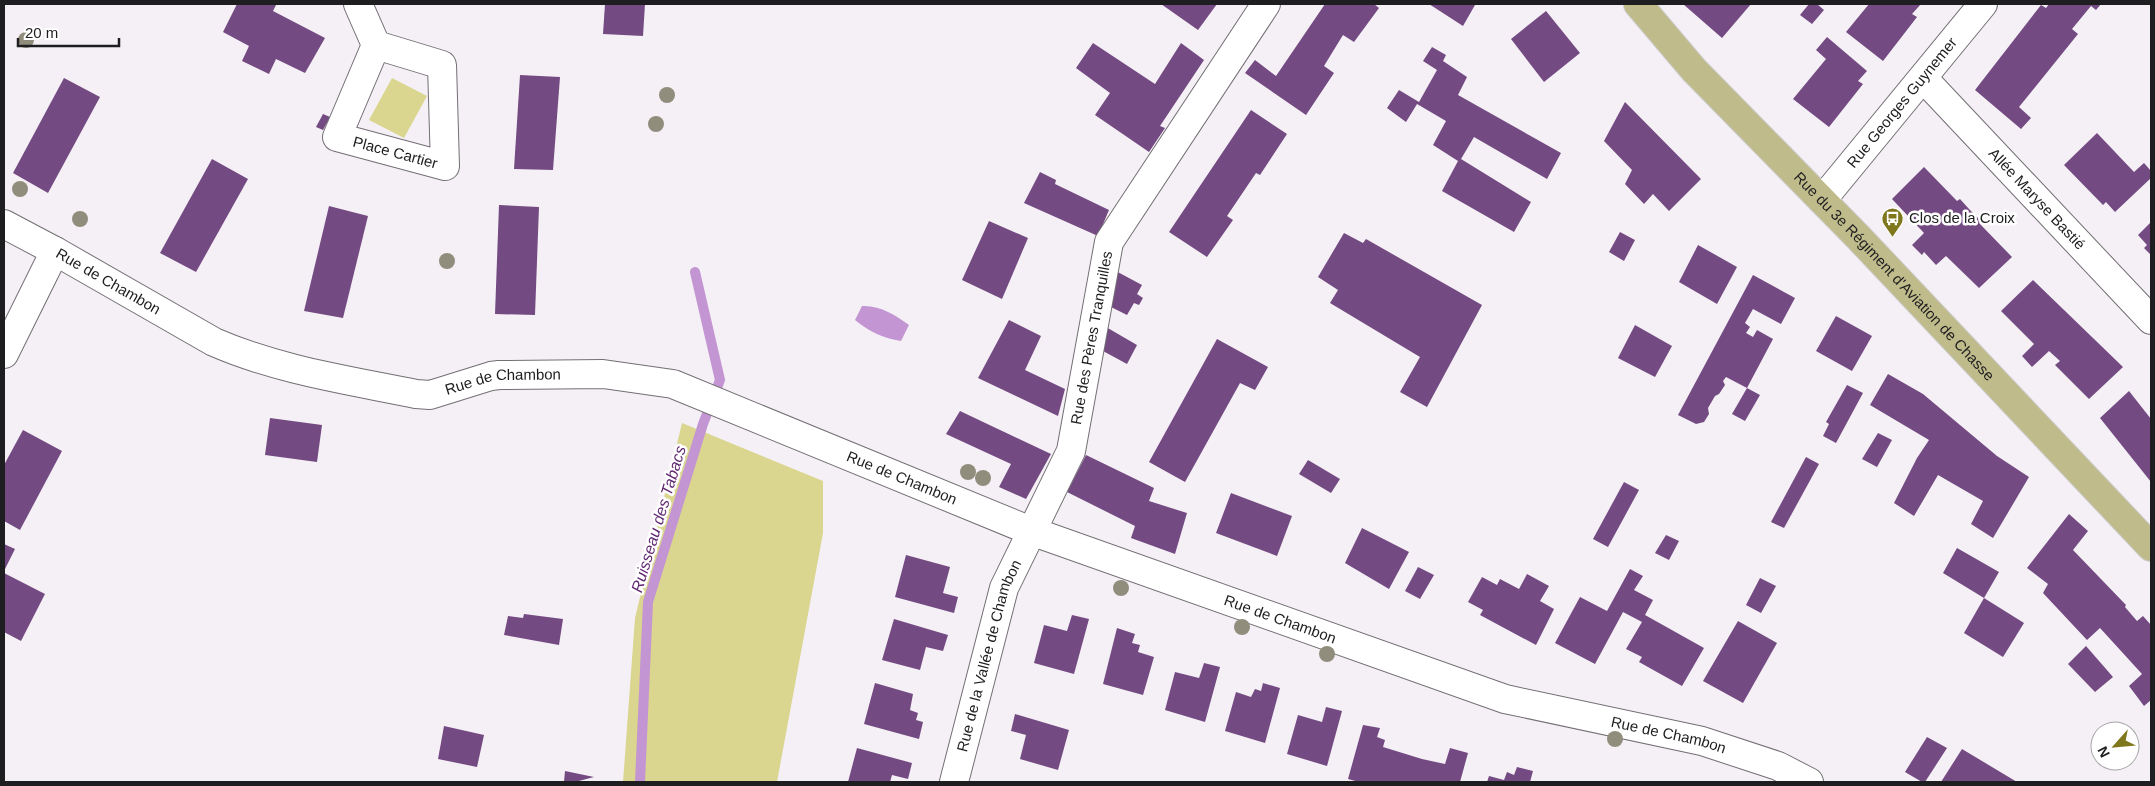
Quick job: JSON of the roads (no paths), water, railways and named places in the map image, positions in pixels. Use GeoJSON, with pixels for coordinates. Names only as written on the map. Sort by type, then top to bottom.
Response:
{"type":"FeatureCollection","features":[{"type":"Feature","properties":{"kind":"main road","name":"Rue du 3e Régiment d'Aviation de Chasse"},"geometry":{"type":"LineString","coordinates":[[1638,4],[1694,70],[1822,200],[2151,547]]}},
{"type":"Feature","properties":{"kind":"street"},"geometry":{"type":"LineString","coordinates":[[358,4],[376,44]]}},
{"type":"Feature","properties":{"kind":"street","name":"Rue des Pères Tranquilles"},"geometry":{"type":"LineString","coordinates":[[1031,531],[1070,451],[1109,242],[1266,4]]}},
{"type":"Feature","properties":{"kind":"street","name":"Rue Georges Guynemer"},"geometry":{"type":"LineString","coordinates":[[1822,200],[1983,4]]}},
{"type":"Feature","properties":{"kind":"street","name":"Place Cartier"},"geometry":{"type":"LineString","coordinates":[[376,44],[442,65],[445,166],[337,137],[376,44]]}},
{"type":"Feature","properties":{"kind":"street","name":"Allée Maryse Bastié"},"geometry":{"type":"LineString","coordinates":[[1923,78],[2151,320]]}},
{"type":"Feature","properties":{"kind":"street","name":"Rue de Chambon"},"geometry":{"type":"LineString","coordinates":[[4,224],[56,251],[214,342],[241,354],[296,369],[416,394],[430,395],[499,375],[603,374],[673,384],[1031,531],[1505,699],[1702,741],[1778,766],[1809,782]]}},
{"type":"Feature","properties":{"kind":"street"},"geometry":{"type":"LineString","coordinates":[[4,354],[56,251]]}},
{"type":"Feature","properties":{"kind":"street","name":"Rue de la Vallée de Chambon"},"geometry":{"type":"LineString","coordinates":[[954,782],[1004,588],[1031,531]]}},
{"type":"Feature","properties":{"kind":"waterway","name":"Ruisseau des Tabacs"},"geometry":{"type":"LineString","coordinates":[[640,782],[648,602],[703,424],[720,380],[695,272]]}},
{"type":"Feature","properties":{"kind":"place","name":"Clos de la Croix"},"geometry":{"type":"Point","coordinates":[1893,237]}}]}
